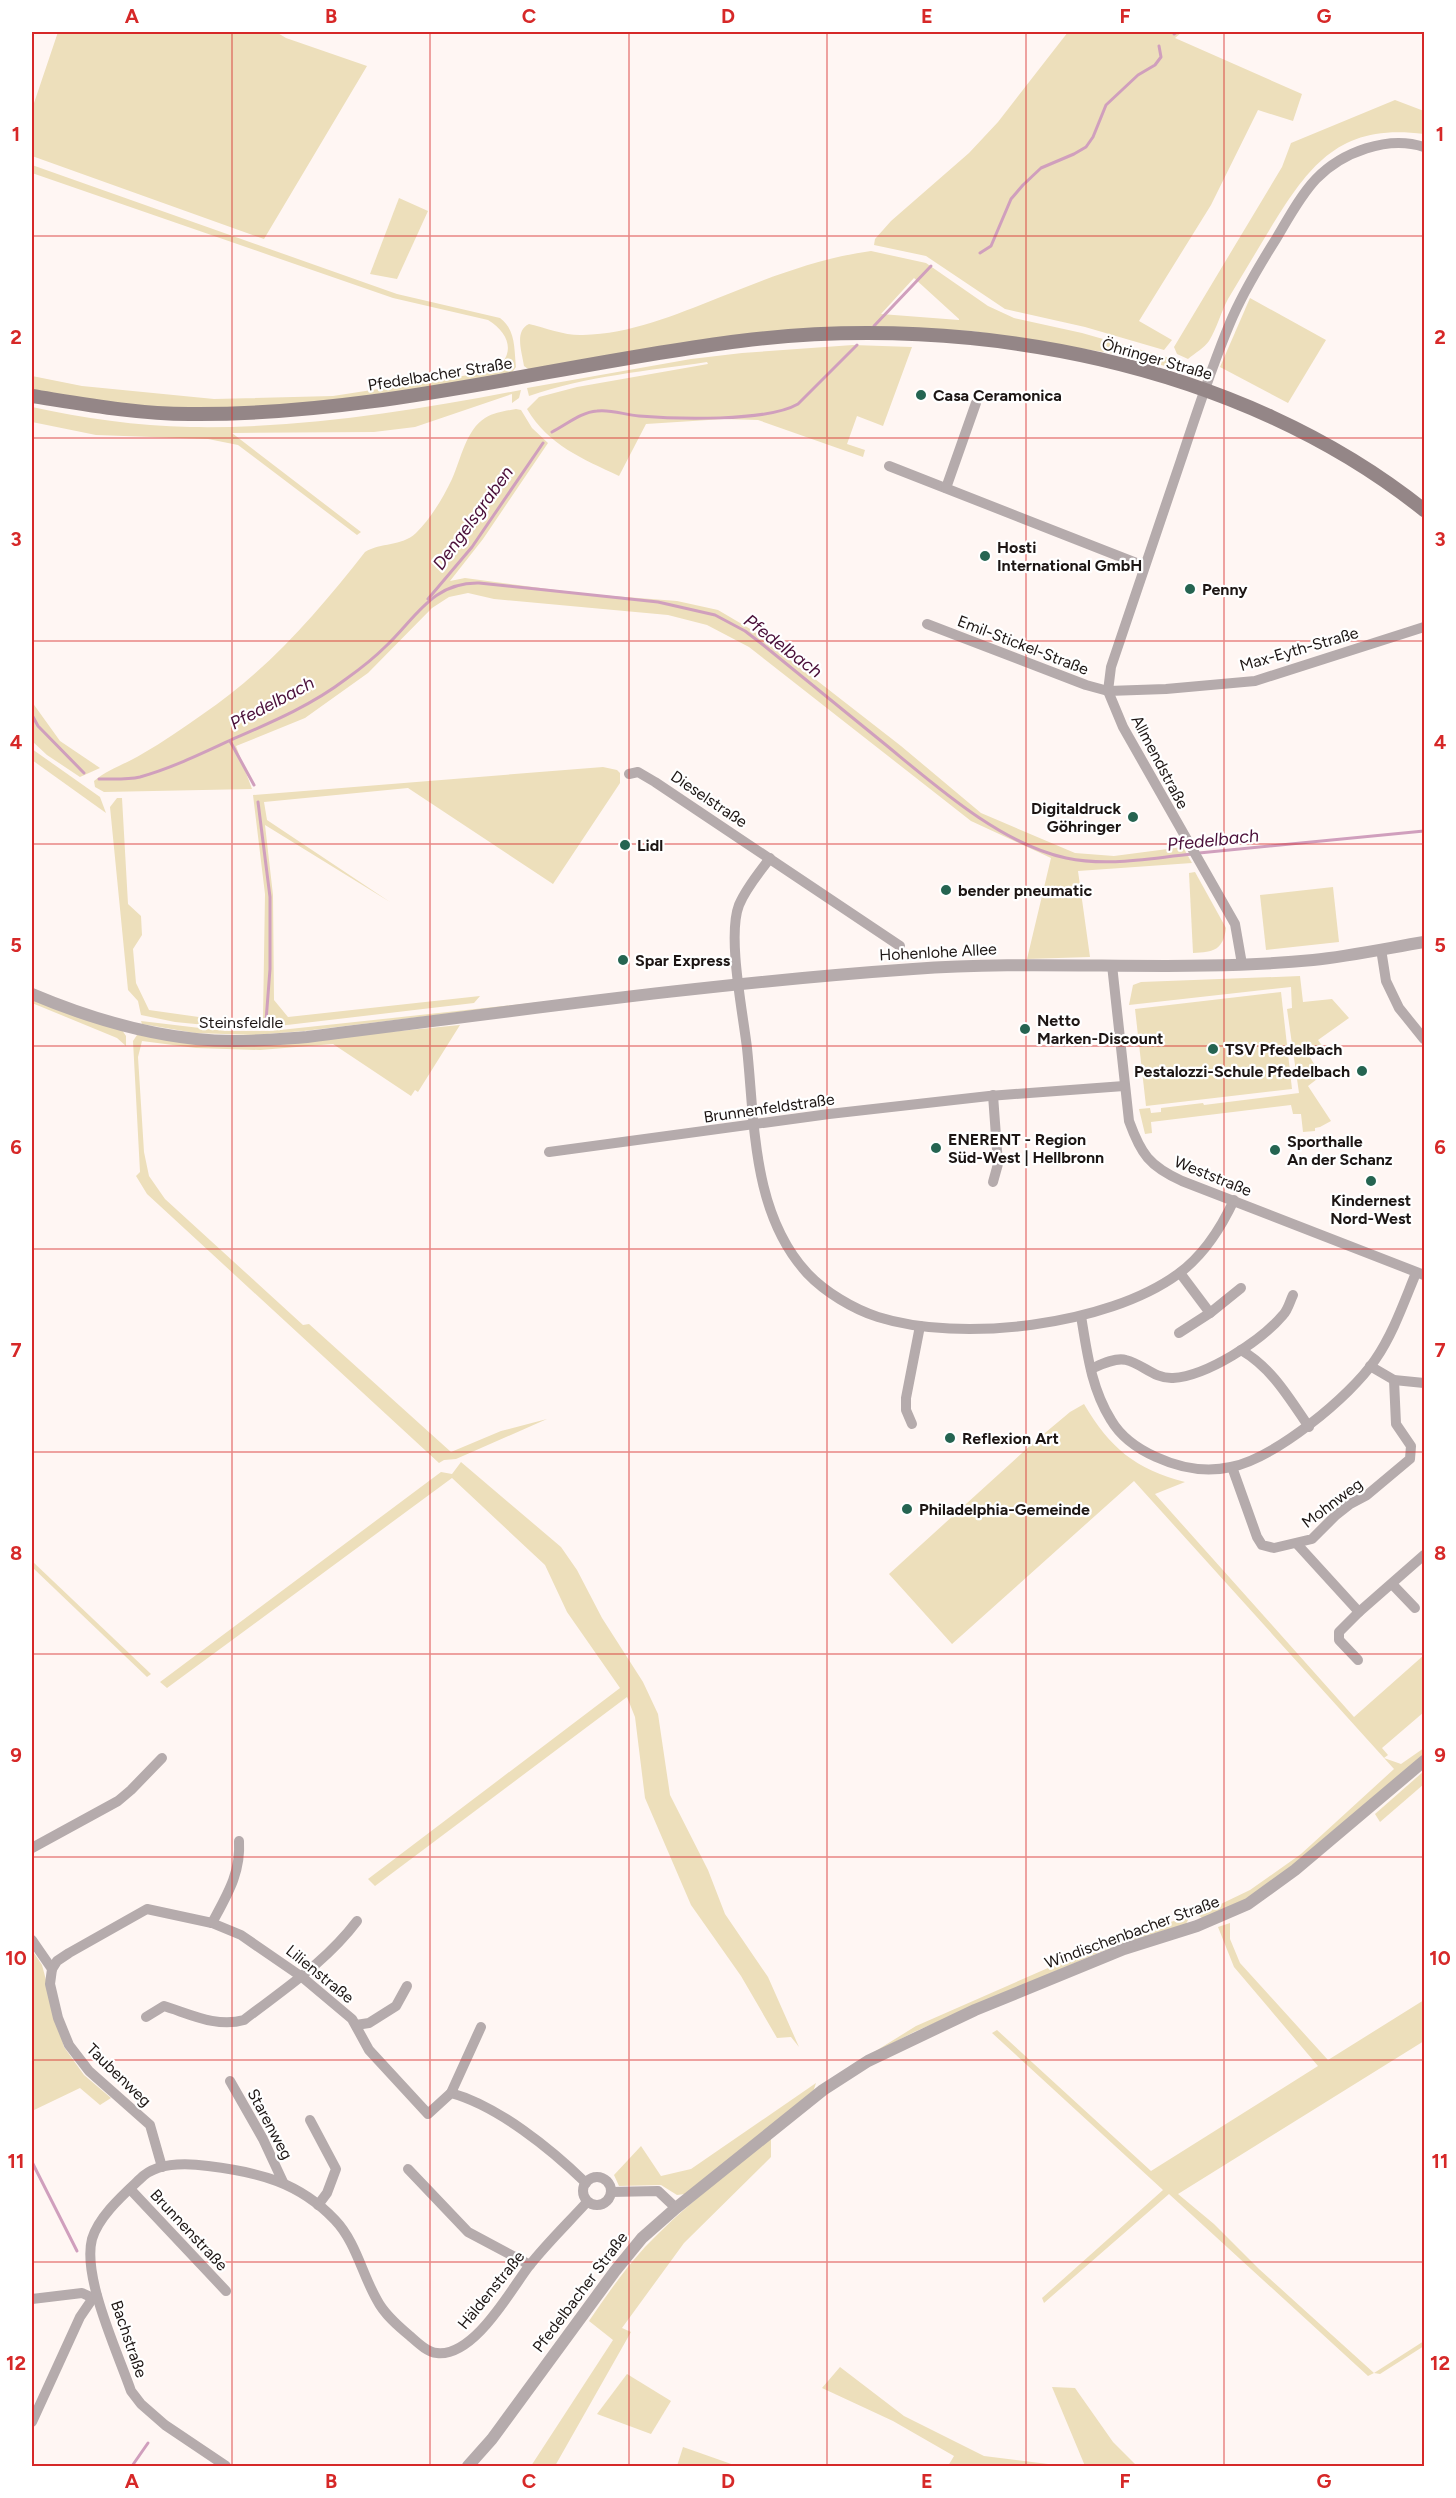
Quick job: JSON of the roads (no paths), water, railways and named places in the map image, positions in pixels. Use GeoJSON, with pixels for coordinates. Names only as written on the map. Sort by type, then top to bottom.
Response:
{"type":"FeatureCollection","features":[{"type":"Feature","properties":{"kind":"main road","name":"Öhringer Straße"},"geometry":{"type":"LineString","coordinates":[[851,333],[941,334],[1044,347],[1077,353],[1205,390],[1251,407],[1310,436],[1386,482],[1425,510]]}},
{"type":"Feature","properties":{"kind":"main road","name":"Pfedelbacher Straße"},"geometry":{"type":"LineString","coordinates":[[32,396],[133,410],[186,414],[260,413],[415,396],[741,341],[851,333]]}},
{"type":"Feature","properties":{"kind":"street"},"geometry":{"type":"LineString","coordinates":[[1108,691],[1111,668],[1144,566],[1230,322],[1244,294],[1289,217],[1317,179],[1350,154],[1374,146],[1396,144],[1425,147]]}},
{"type":"Feature","properties":{"kind":"street"},"geometry":{"type":"LineString","coordinates":[[946,488],[976,403]]}},
{"type":"Feature","properties":{"kind":"street"},"geometry":{"type":"LineString","coordinates":[[889,466],[1144,566]]}},
{"type":"Feature","properties":{"kind":"street","name":"Emil-Stickel-Straße"},"geometry":{"type":"LineString","coordinates":[[927,624],[1086,685],[1108,691]]}},
{"type":"Feature","properties":{"kind":"street","name":"Max-Eyth-Straße"},"geometry":{"type":"LineString","coordinates":[[1108,691],[1166,689],[1255,681],[1425,627]]}},
{"type":"Feature","properties":{"kind":"street","name":"Allmendstraße"},"geometry":{"type":"LineString","coordinates":[[1108,691],[1123,727],[1235,924],[1242,964]]}},
{"type":"Feature","properties":{"kind":"street","name":"Dieselstraße"},"geometry":{"type":"LineString","coordinates":[[629,774],[638,772],[655,782],[900,946]]}},
{"type":"Feature","properties":{"kind":"street"},"geometry":{"type":"LineString","coordinates":[[770,858],[745,893],[738,907],[735,922],[739,985],[763,1186],[774,1224],[786,1245],[808,1274],[850,1305],[877,1317],[920,1326],[967,1329],[1045,1322],[1081,1316],[1155,1289],[1180,1273],[1210,1243],[1234,1200]]}},
{"type":"Feature","properties":{"kind":"street","name":"Hohenlohe Allee"},"geometry":{"type":"LineString","coordinates":[[455,1019],[739,985],[913,969],[1026,964],[1242,964],[1314,960],[1425,942]]}},
{"type":"Feature","properties":{"kind":"street"},"geometry":{"type":"LineString","coordinates":[[1381,949],[1386,981],[1399,1008],[1425,1039]]}},
{"type":"Feature","properties":{"kind":"street","name":"Weststraße"},"geometry":{"type":"LineString","coordinates":[[1112,964],[1129,1121],[1137,1143],[1153,1165],[1182,1181],[1420,1274]]}},
{"type":"Feature","properties":{"kind":"street","name":"Steinsfeldle"},"geometry":{"type":"LineString","coordinates":[[32,994],[96,1018],[196,1039],[256,1041],[455,1019]]}},
{"type":"Feature","properties":{"kind":"street","name":"Brunnenfeldstraße"},"geometry":{"type":"LineString","coordinates":[[549,1152],[993,1095],[1124,1086]]}},
{"type":"Feature","properties":{"kind":"street"},"geometry":{"type":"LineString","coordinates":[[993,1095],[998,1164],[993,1182]]}},
{"type":"Feature","properties":{"kind":"street"},"geometry":{"type":"LineString","coordinates":[[1180,1273],[1210,1313]]}},
{"type":"Feature","properties":{"kind":"street"},"geometry":{"type":"LineString","coordinates":[[1081,1316],[1095,1389],[1112,1422],[1126,1438],[1144,1451],[1173,1465],[1195,1470],[1232,1467],[1260,1456],[1309,1426],[1334,1404],[1370,1366],[1420,1274]]}},
{"type":"Feature","properties":{"kind":"street"},"geometry":{"type":"LineString","coordinates":[[1179,1333],[1210,1313],[1241,1288]]}},
{"type":"Feature","properties":{"kind":"street"},"geometry":{"type":"LineString","coordinates":[[1091,1369],[1111,1361],[1125,1359],[1158,1376],[1172,1378],[1213,1367],[1241,1350],[1284,1314],[1293,1295]]}},
{"type":"Feature","properties":{"kind":"street"},"geometry":{"type":"LineString","coordinates":[[912,1424],[906,1410],[906,1398],[920,1326]]}},
{"type":"Feature","properties":{"kind":"street"},"geometry":{"type":"LineString","coordinates":[[1241,1350],[1253,1357],[1278,1382],[1309,1426]]}},
{"type":"Feature","properties":{"kind":"street"},"geometry":{"type":"LineString","coordinates":[[1370,1366],[1394,1380],[1425,1383]]}},
{"type":"Feature","properties":{"kind":"street","name":"Mohnweg"},"geometry":{"type":"LineString","coordinates":[[1232,1467],[1262,1545],[1275,1548],[1312,1539],[1336,1515],[1367,1495],[1410,1459],[1411,1446],[1396,1424],[1394,1380]]}},
{"type":"Feature","properties":{"kind":"street"},"geometry":{"type":"LineString","coordinates":[[1297,1544],[1359,1612]]}},
{"type":"Feature","properties":{"kind":"street"},"geometry":{"type":"LineString","coordinates":[[1358,1660],[1339,1640],[1339,1632],[1425,1555]]}},
{"type":"Feature","properties":{"kind":"street"},"geometry":{"type":"LineString","coordinates":[[1392,1584],[1415,1608]]}},
{"type":"Feature","properties":{"kind":"street"},"geometry":{"type":"LineString","coordinates":[[32,1848],[118,1801],[162,1758]]}},
{"type":"Feature","properties":{"kind":"street","name":"Windischenbacher Straße"},"geometry":{"type":"LineString","coordinates":[[823,2090],[868,2061],[975,2010],[1124,1949],[1197,1926],[1248,1904],[1295,1870],[1425,1761]]}},
{"type":"Feature","properties":{"kind":"street"},"geometry":{"type":"LineString","coordinates":[[212,1923],[235,1881],[240,1858],[239,1841]]}},
{"type":"Feature","properties":{"kind":"street","name":"Lilienstraße"},"geometry":{"type":"LineString","coordinates":[[52,1969],[57,1961],[69,1953],[147,1909],[212,1923],[241,1935],[302,1977],[352,2019],[369,2050],[428,2114],[451,2093]]}},
{"type":"Feature","properties":{"kind":"street"},"geometry":{"type":"LineString","coordinates":[[146,2017],[164,2006],[214,2022],[232,2023],[244,2020],[302,1977],[340,1943],[357,1921]]}},
{"type":"Feature","properties":{"kind":"street"},"geometry":{"type":"LineString","coordinates":[[32,1940],[52,1969]]}},
{"type":"Feature","properties":{"kind":"street","name":"Taubenweg"},"geometry":{"type":"LineString","coordinates":[[52,1969],[50,1984],[58,2018],[69,2045],[89,2071],[150,2126],[162,2167]]}},
{"type":"Feature","properties":{"kind":"street"},"geometry":{"type":"LineString","coordinates":[[356,2025],[369,2023],[396,2006],[407,1986]]}},
{"type":"Feature","properties":{"kind":"street"},"geometry":{"type":"LineString","coordinates":[[482,2027],[451,2093],[506,2118],[586,2182]]}},
{"type":"Feature","properties":{"kind":"street","name":"Starenweg"},"geometry":{"type":"LineString","coordinates":[[231,2081],[263,2139],[283,2182]]}},
{"type":"Feature","properties":{"kind":"street","name":"Pfedelbacher Straße"},"geometry":{"type":"LineString","coordinates":[[468,2466],[492,2439],[615,2271],[642,2238],[675,2208],[823,2090]]}},
{"type":"Feature","properties":{"kind":"street"},"geometry":{"type":"LineString","coordinates":[[310,2120],[336,2169],[327,2193],[318,2205]]}},
{"type":"Feature","properties":{"kind":"street","name":"Häldenstraße"},"geometry":{"type":"LineString","coordinates":[[90,2248],[94,2233],[105,2217],[130,2189],[153,2169],[198,2165],[244,2170],[283,2182],[318,2205],[334,2219],[348,2236],[377,2301],[390,2318],[422,2347],[436,2353],[448,2352],[464,2346],[478,2333],[530,2265],[587,2202]]}},
{"type":"Feature","properties":{"kind":"street"},"geometry":{"type":"LineString","coordinates":[[408,2169],[468,2232],[530,2265]]}},
{"type":"Feature","properties":{"kind":"street"},"geometry":{"type":"LineString","coordinates":[[601,2178],[609,2184],[611,2192],[610,2197],[603,2204],[592,2205],[587,2202],[583,2193],[586,2182],[590,2179],[601,2178]]}},
{"type":"Feature","properties":{"kind":"street","name":"Brunnenstraße"},"geometry":{"type":"LineString","coordinates":[[130,2189],[226,2291]]}},
{"type":"Feature","properties":{"kind":"street"},"geometry":{"type":"LineString","coordinates":[[611,2192],[658,2191],[675,2208]]}},
{"type":"Feature","properties":{"kind":"street","name":"Bachstraße"},"geometry":{"type":"LineString","coordinates":[[90,2248],[95,2297],[131,2391],[146,2409],[165,2425],[226,2466]]}},
{"type":"Feature","properties":{"kind":"street"},"geometry":{"type":"LineString","coordinates":[[32,2299],[82,2293],[95,2297],[80,2317],[32,2422]]}},
{"type":"Feature","properties":{"kind":"waterway","name":"Dengelsgraben"},"geometry":{"type":"LineString","coordinates":[[980,253],[991,246],[1011,199],[1023,185],[1041,168],[1086,147],[1093,137],[1106,105],[1138,75],[1155,65],[1161,57],[1159,46]]}},
{"type":"Feature","properties":{"kind":"waterway","name":"Dengelsgraben"},"geometry":{"type":"LineString","coordinates":[[874,326],[931,266]]}},
{"type":"Feature","properties":{"kind":"waterway","name":"Dengelsgraben"},"geometry":{"type":"LineString","coordinates":[[552,432],[579,416],[597,411],[639,416],[720,418],[784,410],[798,404],[857,345]]}},
{"type":"Feature","properties":{"kind":"waterway","name":"Dengelsgraben"},"geometry":{"type":"LineString","coordinates":[[428,599],[472,547],[543,443]]}},
{"type":"Feature","properties":{"kind":"waterway","name":"Pfedelbach"},"geometry":{"type":"LineString","coordinates":[[99,779],[130,779],[152,773],[187,760],[291,712],[319,697],[366,664],[437,595],[449,588],[479,583],[658,602],[715,615],[745,631],[762,644],[948,796],[1018,840],[1042,851],[1082,861],[1129,861],[1193,854]]}},
{"type":"Feature","properties":{"kind":"waterway"},"geometry":{"type":"LineString","coordinates":[[32,715],[38,726],[84,773]]}},
{"type":"Feature","properties":{"kind":"waterway"},"geometry":{"type":"LineString","coordinates":[[230,741],[254,785]]}},
{"type":"Feature","properties":{"kind":"waterway"},"geometry":{"type":"LineString","coordinates":[[258,802],[270,897],[270,969],[266,1021]]}},
{"type":"Feature","properties":{"kind":"waterway","name":"Pfedelbach"},"geometry":{"type":"LineString","coordinates":[[1199,853],[1424,831]]}},
{"type":"Feature","properties":{"kind":"waterway"},"geometry":{"type":"LineString","coordinates":[[32,2162],[77,2251]]}},
{"type":"Feature","properties":{"kind":"waterway"},"geometry":{"type":"LineString","coordinates":[[132,2466],[148,2443]]}},
{"type":"Feature","properties":{"kind":"place","name":"Casa Ceramonica"},"geometry":{"type":"Point","coordinates":[921,395]}},
{"type":"Feature","properties":{"kind":"place","name":"Hosti International GmbH"},"geometry":{"type":"Point","coordinates":[985,556]}},
{"type":"Feature","properties":{"kind":"place","name":"Penny"},"geometry":{"type":"Point","coordinates":[1190,589]}},
{"type":"Feature","properties":{"kind":"place","name":"Digitaldruck Göhringer"},"geometry":{"type":"Point","coordinates":[1133,817]}},
{"type":"Feature","properties":{"kind":"place","name":"Lidl"},"geometry":{"type":"Point","coordinates":[625,845]}},
{"type":"Feature","properties":{"kind":"place","name":"bender pneumatic"},"geometry":{"type":"Point","coordinates":[946,890]}},
{"type":"Feature","properties":{"kind":"place","name":"Spar Express"},"geometry":{"type":"Point","coordinates":[623,960]}},
{"type":"Feature","properties":{"kind":"place","name":"Netto Marken-Discount"},"geometry":{"type":"Point","coordinates":[1025,1029]}},
{"type":"Feature","properties":{"kind":"place","name":"TSV Pfedelbach"},"geometry":{"type":"Point","coordinates":[1213,1049]}},
{"type":"Feature","properties":{"kind":"place","name":"Pestalozzi-Schule Pfedelbach"},"geometry":{"type":"Point","coordinates":[1362,1071]}},
{"type":"Feature","properties":{"kind":"place","name":"ENERENT - Region Süd-West | Hellbronn"},"geometry":{"type":"Point","coordinates":[936,1148]}},
{"type":"Feature","properties":{"kind":"place","name":"Sporthalle An der Schanz"},"geometry":{"type":"Point","coordinates":[1275,1150]}},
{"type":"Feature","properties":{"kind":"place","name":"Kindernest Nord-West"},"geometry":{"type":"Point","coordinates":[1371,1181]}},
{"type":"Feature","properties":{"kind":"place","name":"Reflexion Art"},"geometry":{"type":"Point","coordinates":[950,1438]}},
{"type":"Feature","properties":{"kind":"place","name":"Philadelphia-Gemeinde"},"geometry":{"type":"Point","coordinates":[907,1509]}}]}
